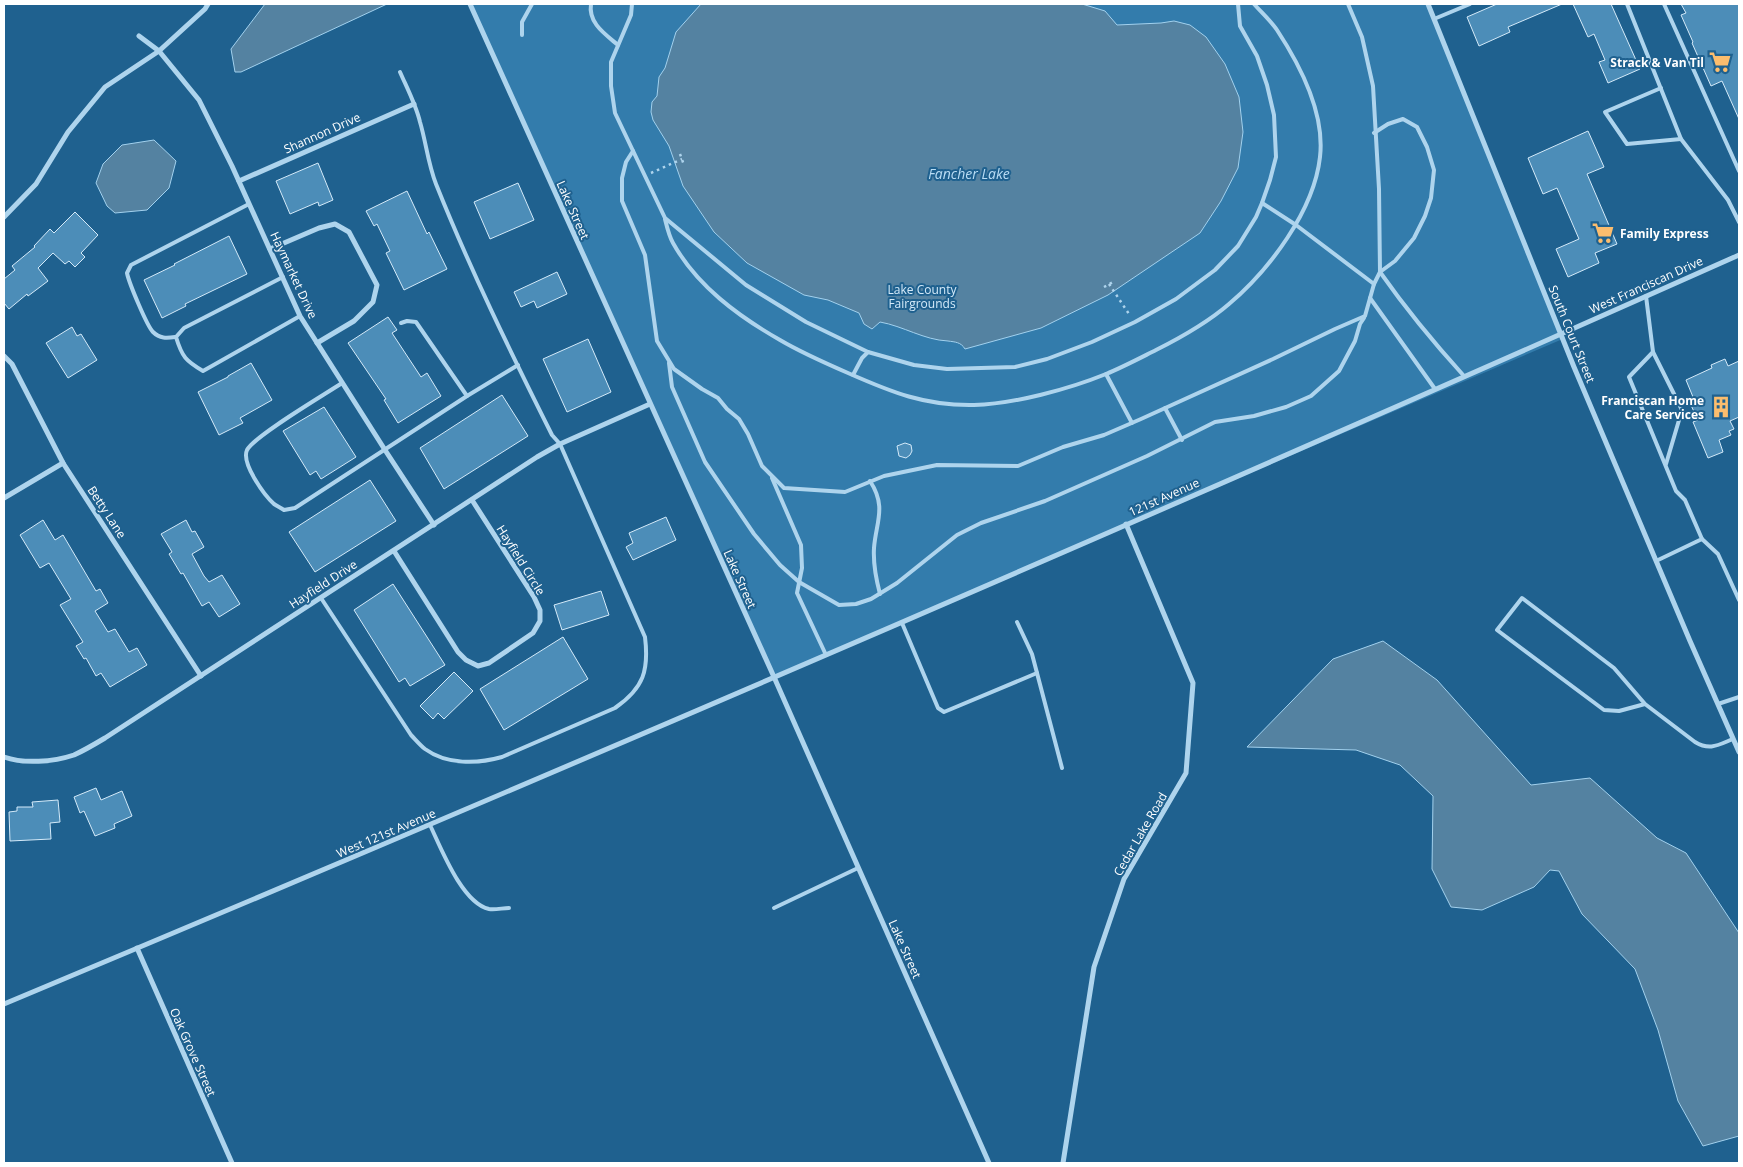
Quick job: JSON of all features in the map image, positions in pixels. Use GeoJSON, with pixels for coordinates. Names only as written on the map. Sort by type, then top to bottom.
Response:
{"type":"FeatureCollection","features":[{"type":"Feature","properties":{"kind":"street"},"geometry":{"type":"LineString","coordinates":[[4,216],[36,184],[68,132],[105,87],[159,51],[205,9],[208,4]]}},
{"type":"Feature","properties":{"kind":"street","name":"Lake Street"},"geometry":{"type":"LineString","coordinates":[[470,4],[774,678],[989,1163]]}},
{"type":"Feature","properties":{"kind":"street","name":"South Court Street"},"geometry":{"type":"LineString","coordinates":[[1428,4],[1561,334],[1656,561],[1739,752]]}},
{"type":"Feature","properties":{"kind":"street","name":"Haymarket Drive"},"geometry":{"type":"LineString","coordinates":[[139,36],[159,51],[199,100],[250,204],[300,316],[434,524]]}},
{"type":"Feature","properties":{"kind":"street","name":"Shannon Drive"},"geometry":{"type":"LineString","coordinates":[[238,180],[414,104]]}},
{"type":"Feature","properties":{"kind":"street"},"geometry":{"type":"LineString","coordinates":[[270,249],[319,228],[335,224],[349,232],[376,285],[373,302],[354,321],[317,343]]}},
{"type":"Feature","properties":{"kind":"street","name":"West Franciscan Drive"},"geometry":{"type":"LineString","coordinates":[[1561,334],[1739,254]]}},
{"type":"Feature","properties":{"kind":"street","name":"121st Avenue"},"geometry":{"type":"LineString","coordinates":[[774,678],[1561,334]]}},
{"type":"Feature","properties":{"kind":"street","name":"Betty Lane"},"geometry":{"type":"LineString","coordinates":[[4,356],[12,364],[63,463],[201,676]]}},
{"type":"Feature","properties":{"kind":"street","name":"Hayfield Drive"},"geometry":{"type":"LineString","coordinates":[[4,756],[10,759],[40,762],[73,755],[105,738],[560,444],[650,404]]}},
{"type":"Feature","properties":{"kind":"street"},"geometry":{"type":"LineString","coordinates":[[4,498],[63,463]]}},
{"type":"Feature","properties":{"kind":"street","name":"Hayfield Circle"},"geometry":{"type":"LineString","coordinates":[[394,551],[458,652],[466,660],[478,666],[489,663],[533,633],[540,621],[540,610],[534,597],[472,500]]}},
{"type":"Feature","properties":{"kind":"street","name":"Cedar Lake Road"},"geometry":{"type":"LineString","coordinates":[[1063,1163],[1094,967],[1124,879],[1186,773],[1194,683],[1126,524]]}},
{"type":"Feature","properties":{"kind":"street","name":"West 121st Avenue"},"geometry":{"type":"LineString","coordinates":[[4,1004],[774,678]]}},
{"type":"Feature","properties":{"kind":"street","name":"Oak Grove Street"},"geometry":{"type":"LineString","coordinates":[[138,948],[232,1163]]}},
{"type":"Feature","properties":{"kind":"lane"},"geometry":{"type":"LineString","coordinates":[[522,35],[522,22],[532,4]]}},
{"type":"Feature","properties":{"kind":"lane"},"geometry":{"type":"LineString","coordinates":[[591,4],[590,8],[593,18],[599,29],[618,45]]}},
{"type":"Feature","properties":{"kind":"lane"},"geometry":{"type":"LineString","coordinates":[[632,4],[631,15],[611,62],[611,86],[615,113],[665,218],[671,240],[699,280],[719,298],[766,332],[792,347],[853,375],[907,397],[947,404],[975,405],[1014,400],[1060,389],[1106,374],[1183,336],[1229,304],[1254,281],[1288,238],[1306,207],[1320,157],[1318,119],[1294,59],[1276,28],[1254,4]]}},
{"type":"Feature","properties":{"kind":"lane"},"geometry":{"type":"LineString","coordinates":[[665,218],[746,286],[806,322],[868,352],[914,365],[947,369],[1015,367],[1047,359],[1092,342],[1135,322],[1176,299],[1215,270],[1238,246],[1256,217],[1270,180],[1276,156],[1274,115],[1267,85],[1257,56],[1240,26],[1238,4]]}},
{"type":"Feature","properties":{"kind":"lane"},"geometry":{"type":"LineString","coordinates":[[1348,4],[1362,37],[1372,86],[1379,189],[1380,272],[1428,336],[1464,376]]}},
{"type":"Feature","properties":{"kind":"lane"},"geometry":{"type":"LineString","coordinates":[[1434,19],[1470,4]]}},
{"type":"Feature","properties":{"kind":"lane"},"geometry":{"type":"LineString","coordinates":[[1627,4],[1681,139],[1728,200],[1739,222]]}},
{"type":"Feature","properties":{"kind":"lane"},"geometry":{"type":"LineString","coordinates":[[1664,4],[1739,171]]}},
{"type":"Feature","properties":{"kind":"lane"},"geometry":{"type":"LineString","coordinates":[[321,598],[410,735],[425,749],[442,758],[464,762],[484,762],[502,757],[615,708],[628,700],[638,688],[645,673],[647,655],[645,637],[560,444],[552,435],[518,365],[436,182],[429,163],[420,119],[400,72]]}},
{"type":"Feature","properties":{"kind":"lane"},"geometry":{"type":"LineString","coordinates":[[1661,88],[1605,112],[1627,144],[1681,139]]}},
{"type":"Feature","properties":{"kind":"lane"},"geometry":{"type":"LineString","coordinates":[[669,360],[672,387],[705,462],[754,534],[780,566],[799,582],[839,605],[856,604],[880,594],[915,570],[957,535],[981,523],[1046,502],[1182,440],[1215,422],[1254,416],[1286,407],[1311,396],[1339,371],[1355,341],[1374,284],[1380,272],[1395,261],[1414,238],[1425,216],[1431,198],[1434,170],[1427,147],[1417,127],[1403,119],[1388,124],[1374,133]]}},
{"type":"Feature","properties":{"kind":"lane"},"geometry":{"type":"LineString","coordinates":[[633,151],[626,162],[622,178],[622,201],[645,255],[657,341],[674,369],[718,398],[739,419],[762,466],[784,488],[844,492],[884,476],[916,468],[937,465],[1018,466],[1063,447],[1104,435],[1132,423],[1364,316]]}},
{"type":"Feature","properties":{"kind":"lane"},"geometry":{"type":"LineString","coordinates":[[1262,203],[1296,224],[1374,284]]}},
{"type":"Feature","properties":{"kind":"lane"},"geometry":{"type":"LineString","coordinates":[[250,204],[131,265],[127,273],[129,283],[152,332],[163,338],[176,337],[184,328],[283,277]]}},
{"type":"Feature","properties":{"kind":"lane"},"geometry":{"type":"LineString","coordinates":[[1646,296],[1653,352],[1682,410],[1666,464]]}},
{"type":"Feature","properties":{"kind":"lane"},"geometry":{"type":"LineString","coordinates":[[1370,298],[1434,389]]}},
{"type":"Feature","properties":{"kind":"lane"},"geometry":{"type":"LineString","coordinates":[[176,337],[180,350],[189,362],[203,371],[300,316]]}},
{"type":"Feature","properties":{"kind":"lane"},"geometry":{"type":"LineString","coordinates":[[401,323],[407,321],[416,322],[467,396]]}},
{"type":"Feature","properties":{"kind":"lane"},"geometry":{"type":"LineString","coordinates":[[853,375],[862,358],[868,352]]}},
{"type":"Feature","properties":{"kind":"lane"},"geometry":{"type":"LineString","coordinates":[[1653,352],[1629,376],[1676,491],[1685,500],[1702,539],[1718,554],[1739,600]]}},
{"type":"Feature","properties":{"kind":"lane"},"geometry":{"type":"LineString","coordinates":[[342,383],[266,433],[247,449],[245,458],[254,479],[274,504],[284,510],[295,508],[518,365]]}},
{"type":"Feature","properties":{"kind":"lane"},"geometry":{"type":"LineString","coordinates":[[1106,374],[1132,423]]}},
{"type":"Feature","properties":{"kind":"lane"},"geometry":{"type":"LineString","coordinates":[[1165,408],[1182,440]]}},
{"type":"Feature","properties":{"kind":"lane"},"geometry":{"type":"LineString","coordinates":[[771,476],[801,546],[802,568],[797,593],[826,655]]}},
{"type":"Feature","properties":{"kind":"lane"},"geometry":{"type":"LineString","coordinates":[[870,481],[878,492],[880,510],[874,548],[875,574],[880,594]]}},
{"type":"Feature","properties":{"kind":"lane"},"geometry":{"type":"LineString","coordinates":[[1656,561],[1702,539]]}},
{"type":"Feature","properties":{"kind":"lane"},"geometry":{"type":"LineString","coordinates":[[1644,704],[1619,712],[1604,710],[1497,630],[1522,598],[1614,668],[1644,704],[1702,746],[1710,747],[1733,739]]}},
{"type":"Feature","properties":{"kind":"lane"},"geometry":{"type":"LineString","coordinates":[[1017,622],[1032,654],[1062,768]]}},
{"type":"Feature","properties":{"kind":"lane"},"geometry":{"type":"LineString","coordinates":[[902,623],[938,708],[944,712],[1037,673]]}},
{"type":"Feature","properties":{"kind":"lane"},"geometry":{"type":"LineString","coordinates":[[1718,704],[1739,697]]}},
{"type":"Feature","properties":{"kind":"lane"},"geometry":{"type":"LineString","coordinates":[[430,825],[458,883],[474,901],[489,909],[509,908]]}},
{"type":"Feature","properties":{"kind":"lane"},"geometry":{"type":"LineString","coordinates":[[774,908],[858,868]]}},
{"type":"Feature","properties":{"kind":"path"},"geometry":{"type":"LineString","coordinates":[[680,154],[684,165]]}},
{"type":"Feature","properties":{"kind":"path"},"geometry":{"type":"LineString","coordinates":[[644,176],[682,159]]}},
{"type":"Feature","properties":{"kind":"path"},"geometry":{"type":"LineString","coordinates":[[1104,287],[1115,281]]}},
{"type":"Feature","properties":{"kind":"path"},"geometry":{"type":"LineString","coordinates":[[1109,284],[1135,322]]}},
{"type":"Feature","properties":{"kind":"green space","name":"Lake County Fairgrounds"},"geometry":{"type":"Polygon","coordinates":[[[471,4],[1427,4],[1565,338],[774,677],[471,4]]]}},
{"type":"Feature","properties":{"kind":"water"},"geometry":{"type":"Polygon","coordinates":[[[265,4],[387,4],[241,72],[235,72],[231,49],[265,4]]]}},
{"type":"Feature","properties":{"kind":"water","name":"Fancher Lake"},"geometry":{"type":"Polygon","coordinates":[[[701,4],[1082,4],[1105,11],[1117,25],[1174,21],[1190,25],[1206,37],[1225,64],[1239,97],[1243,132],[1238,168],[1221,201],[1200,233],[1108,295],[1041,328],[965,349],[958,343],[930,338],[880,322],[872,329],[864,324],[859,313],[828,300],[804,295],[747,263],[714,232],[683,186],[669,146],[653,120],[651,112],[652,102],[657,96],[659,77],[665,68],[676,32],[701,4]]]}},
{"type":"Feature","properties":{"kind":"water"},"geometry":{"type":"Polygon","coordinates":[[[154,140],[176,161],[169,188],[147,210],[115,213],[107,206],[96,183],[103,164],[122,145],[154,140]]]}},
{"type":"Feature","properties":{"kind":"water"},"geometry":{"type":"Polygon","coordinates":[[[1383,641],[1437,680],[1531,785],[1590,778],[1657,838],[1686,853],[1739,933],[1739,1136],[1703,1146],[1678,1101],[1658,1030],[1635,969],[1582,914],[1559,871],[1550,870],[1534,887],[1482,910],[1451,907],[1432,869],[1433,796],[1400,765],[1356,750],[1247,747],[1333,659],[1383,641]]]}},
{"type":"Feature","properties":{"kind":"building"},"geometry":{"type":"Polygon","coordinates":[[[1497,4],[1562,4],[1508,27],[1510,32],[1479,46],[1467,17],[1497,4]]]}},
{"type":"Feature","properties":{"kind":"building"},"geometry":{"type":"Polygon","coordinates":[[[1573,4],[1611,4],[1640,69],[1608,83],[1599,62],[1605,60],[1594,34],[1588,37],[1573,4]]]}},
{"type":"Feature","properties":{"kind":"building","name":"Strack & Van Til"},"geometry":{"type":"Polygon","coordinates":[[[1681,4],[1739,4],[1739,119],[1722,81],[1711,86],[1681,15],[1686,13],[1681,4]]]}},
{"type":"Feature","properties":{"kind":"building"},"geometry":{"type":"Polygon","coordinates":[[[1588,131],[1604,167],[1587,174],[1617,244],[1595,253],[1599,263],[1568,277],[1556,249],[1579,239],[1557,188],[1543,194],[1528,158],[1588,131]]]}},
{"type":"Feature","properties":{"kind":"building"},"geometry":{"type":"Polygon","coordinates":[[[318,163],[333,200],[319,206],[318,202],[290,214],[276,181],[318,163]]]}},
{"type":"Feature","properties":{"kind":"building"},"geometry":{"type":"Polygon","coordinates":[[[518,183],[534,220],[490,239],[474,202],[518,183]]]}},
{"type":"Feature","properties":{"kind":"building"},"geometry":{"type":"Polygon","coordinates":[[[407,191],[427,234],[429,232],[447,269],[404,290],[386,253],[390,251],[377,224],[374,226],[366,211],[407,191]]]}},
{"type":"Feature","properties":{"kind":"building"},"geometry":{"type":"Polygon","coordinates":[[[75,212],[98,235],[81,253],[85,257],[75,267],[69,261],[65,264],[53,253],[38,268],[48,281],[28,296],[27,294],[9,309],[4,303],[4,279],[15,270],[12,266],[35,247],[50,229],[54,233],[75,212]]]}},
{"type":"Feature","properties":{"kind":"building"},"geometry":{"type":"Polygon","coordinates":[[[229,236],[247,274],[185,304],[186,306],[162,318],[144,280],[229,236]]]}},
{"type":"Feature","properties":{"kind":"building"},"geometry":{"type":"Polygon","coordinates":[[[557,272],[567,294],[537,308],[534,301],[521,307],[514,292],[557,272]]]}},
{"type":"Feature","properties":{"kind":"building"},"geometry":{"type":"Polygon","coordinates":[[[388,317],[397,330],[392,333],[421,377],[427,373],[441,396],[398,423],[384,400],[386,399],[348,343],[388,317]]]}},
{"type":"Feature","properties":{"kind":"building"},"geometry":{"type":"Polygon","coordinates":[[[72,327],[77,336],[81,334],[97,360],[68,378],[46,343],[72,327]]]}},
{"type":"Feature","properties":{"kind":"building"},"geometry":{"type":"Polygon","coordinates":[[[588,339],[611,392],[567,412],[543,359],[588,339]]]}},
{"type":"Feature","properties":{"kind":"building","name":"Franciscan Home Care Services"},"geometry":{"type":"Polygon","coordinates":[[[1725,359],[1728,366],[1739,361],[1739,417],[1730,421],[1734,429],[1729,431],[1731,435],[1719,440],[1723,452],[1708,458],[1693,422],[1698,420],[1688,399],[1693,397],[1686,380],[1712,368],[1711,365],[1725,359]]]}},
{"type":"Feature","properties":{"kind":"building"},"geometry":{"type":"Polygon","coordinates":[[[251,363],[272,400],[240,418],[243,423],[219,435],[198,392],[251,363]]]}},
{"type":"Feature","properties":{"kind":"building"},"geometry":{"type":"Polygon","coordinates":[[[502,395],[528,436],[444,489],[420,448],[502,395]]]}},
{"type":"Feature","properties":{"kind":"building"},"geometry":{"type":"Polygon","coordinates":[[[324,407],[356,457],[321,479],[316,471],[310,475],[283,431],[324,407]]]}},
{"type":"Feature","properties":{"kind":"building"},"geometry":{"type":"Polygon","coordinates":[[[905,443],[911,445],[912,451],[906,458],[899,456],[897,446],[905,443]]]}},
{"type":"Feature","properties":{"kind":"building"},"geometry":{"type":"Polygon","coordinates":[[[370,480],[396,521],[315,572],[289,532],[370,480]]]}},
{"type":"Feature","properties":{"kind":"building"},"geometry":{"type":"Polygon","coordinates":[[[666,517],[676,540],[633,560],[626,547],[633,543],[629,533],[666,517]]]}},
{"type":"Feature","properties":{"kind":"building"},"geometry":{"type":"Polygon","coordinates":[[[43,520],[55,540],[63,535],[96,591],[100,589],[108,603],[95,611],[108,632],[115,629],[129,652],[137,648],[147,665],[110,687],[101,673],[96,676],[86,658],[84,659],[76,646],[83,642],[60,605],[71,599],[49,563],[40,568],[20,535],[43,520]]]}},
{"type":"Feature","properties":{"kind":"building"},"geometry":{"type":"Polygon","coordinates":[[[186,520],[192,532],[195,531],[204,547],[192,554],[204,576],[209,582],[222,575],[240,604],[219,617],[209,602],[202,606],[183,573],[181,574],[169,554],[172,552],[161,534],[186,520]]]}},
{"type":"Feature","properties":{"kind":"building"},"geometry":{"type":"Polygon","coordinates":[[[393,584],[445,665],[410,686],[405,678],[399,682],[354,610],[393,584]]]}},
{"type":"Feature","properties":{"kind":"building"},"geometry":{"type":"Polygon","coordinates":[[[601,591],[609,615],[562,630],[554,605],[601,591]]]}},
{"type":"Feature","properties":{"kind":"building"},"geometry":{"type":"Polygon","coordinates":[[[563,637],[588,679],[504,730],[480,689],[563,637]]]}},
{"type":"Feature","properties":{"kind":"building"},"geometry":{"type":"Polygon","coordinates":[[[454,672],[473,691],[444,719],[438,713],[433,719],[420,706],[454,672]]]}},
{"type":"Feature","properties":{"kind":"building"},"geometry":{"type":"Polygon","coordinates":[[[96,788],[101,800],[122,791],[132,816],[114,824],[115,828],[95,836],[84,811],[80,813],[74,797],[96,788]]]}},
{"type":"Feature","properties":{"kind":"building"},"geometry":{"type":"Polygon","coordinates":[[[58,800],[60,822],[50,823],[51,839],[10,841],[9,812],[17,811],[17,807],[33,807],[32,802],[58,800]]]}},
{"type":"Feature","properties":{"kind":"place","name":"Strack & Van Til"},"geometry":{"type":"Point","coordinates":[1720,62]}},
{"type":"Feature","properties":{"kind":"place","name":"Family Express"},"geometry":{"type":"Point","coordinates":[1603,233]}},
{"type":"Feature","properties":{"kind":"place","name":"Franciscan Home Care Services"},"geometry":{"type":"Point","coordinates":[1721,407]}}]}
